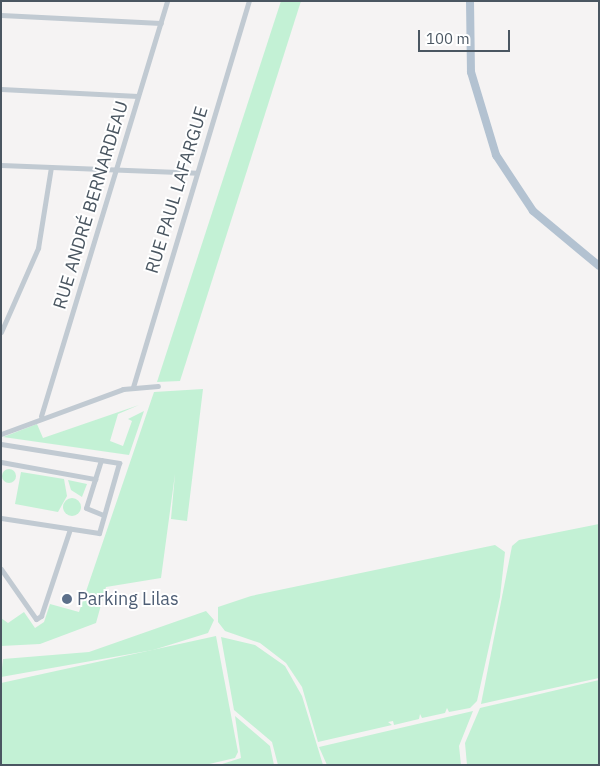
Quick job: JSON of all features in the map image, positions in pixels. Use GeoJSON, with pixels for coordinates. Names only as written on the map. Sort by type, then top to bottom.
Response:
{"type":"FeatureCollection","features":[{"type":"Feature","properties":{"kind":"main road"},"geometry":{"type":"LineString","coordinates":[[470,1],[471,72],[496,154],[534,211],[599,266]]}},
{"type":"Feature","properties":{"kind":"street","name":"RUE ANDRÉ BERNARDEAU"},"geometry":{"type":"LineString","coordinates":[[41,416],[167,1]]}},
{"type":"Feature","properties":{"kind":"street","name":"RUE PAUL LAFARGUE"},"geometry":{"type":"LineString","coordinates":[[133,387],[249,1]]}},
{"type":"Feature","properties":{"kind":"street"},"geometry":{"type":"LineString","coordinates":[[1,15],[161,23]]}},
{"type":"Feature","properties":{"kind":"street"},"geometry":{"type":"LineString","coordinates":[[1,90],[138,96]]}},
{"type":"Feature","properties":{"kind":"street"},"geometry":{"type":"LineString","coordinates":[[1,165],[196,173]]}},
{"type":"Feature","properties":{"kind":"street"},"geometry":{"type":"LineString","coordinates":[[1,332],[38,248],[51,167]]}},
{"type":"Feature","properties":{"kind":"street"},"geometry":{"type":"LineString","coordinates":[[1,434],[41,416],[133,387],[158,386]]}},
{"type":"Feature","properties":{"kind":"street"},"geometry":{"type":"LineString","coordinates":[[1,444],[119,463],[99,533],[1,518]]}},
{"type":"Feature","properties":{"kind":"street"},"geometry":{"type":"LineString","coordinates":[[101,460],[86,508],[103,515]]}},
{"type":"Feature","properties":{"kind":"street"},"geometry":{"type":"LineString","coordinates":[[1,462],[95,479]]}},
{"type":"Feature","properties":{"kind":"street"},"geometry":{"type":"LineString","coordinates":[[1,569],[36,619],[42,616],[70,529]]}},
{"type":"Feature","properties":{"kind":"green space"},"geometry":{"type":"Polygon","coordinates":[[[281,1],[301,1],[180,381],[157,382],[281,1]]]}},
{"type":"Feature","properties":{"kind":"green space"},"geometry":{"type":"Polygon","coordinates":[[[203,389],[187,521],[171,519],[175,474],[161,578],[106,587],[96,623],[40,644],[1,646],[1,618],[8,623],[24,612],[35,628],[44,622],[50,604],[79,612],[154,392],[203,389]]]}},
{"type":"Feature","properties":{"kind":"green space"},"geometry":{"type":"Polygon","coordinates":[[[139,405],[118,414],[110,441],[123,446],[132,421],[128,419],[144,411],[129,455],[3,437],[37,424],[43,438],[139,405]]]}},
{"type":"Feature","properties":{"kind":"green space"},"geometry":{"type":"Polygon","coordinates":[[[6,469],[12,469],[16,476],[12,483],[6,483],[2,479],[2,473],[6,469]]]}},
{"type":"Feature","properties":{"kind":"green space"},"geometry":{"type":"Polygon","coordinates":[[[21,472],[64,479],[67,496],[58,512],[15,504],[21,472]]]}},
{"type":"Feature","properties":{"kind":"green space"},"geometry":{"type":"Polygon","coordinates":[[[68,480],[87,484],[82,497],[71,490],[68,480]]]}},
{"type":"Feature","properties":{"kind":"green space"},"geometry":{"type":"Polygon","coordinates":[[[72,498],[78,501],[81,507],[78,513],[72,516],[66,513],[63,507],[66,501],[72,498]]]}},
{"type":"Feature","properties":{"kind":"green space"},"geometry":{"type":"Polygon","coordinates":[[[599,524],[599,678],[481,704],[512,546],[519,540],[599,524]]]}},
{"type":"Feature","properties":{"kind":"green space"},"geometry":{"type":"Polygon","coordinates":[[[495,545],[505,552],[500,597],[477,701],[470,708],[449,712],[447,708],[445,713],[422,718],[420,714],[419,719],[394,725],[393,721],[388,722],[392,725],[318,742],[302,687],[286,663],[260,643],[225,631],[218,622],[218,607],[251,596],[495,545]]]}},
{"type":"Feature","properties":{"kind":"green space"},"geometry":{"type":"Polygon","coordinates":[[[206,611],[214,620],[208,633],[153,650],[1,677],[3,659],[89,652],[206,611]]]}},
{"type":"Feature","properties":{"kind":"green space"},"geometry":{"type":"Polygon","coordinates":[[[216,636],[238,752],[235,758],[205,765],[1,765],[1,683],[216,636]]]}},
{"type":"Feature","properties":{"kind":"green space"},"geometry":{"type":"Polygon","coordinates":[[[221,637],[255,645],[285,666],[302,696],[323,765],[278,765],[272,742],[234,710],[221,637]]]}},
{"type":"Feature","properties":{"kind":"green space"},"geometry":{"type":"Polygon","coordinates":[[[599,680],[599,765],[467,765],[465,743],[480,708],[599,680]]]}},
{"type":"Feature","properties":{"kind":"green space"},"geometry":{"type":"Polygon","coordinates":[[[473,711],[459,746],[461,765],[327,765],[319,747],[473,711]]]}},
{"type":"Feature","properties":{"kind":"green space"},"geometry":{"type":"Polygon","coordinates":[[[235,716],[270,746],[274,765],[219,765],[241,758],[235,716]]]}},
{"type":"Feature","properties":{"kind":"place","name":"Parking Lilas"},"geometry":{"type":"Point","coordinates":[67,599]}}]}
